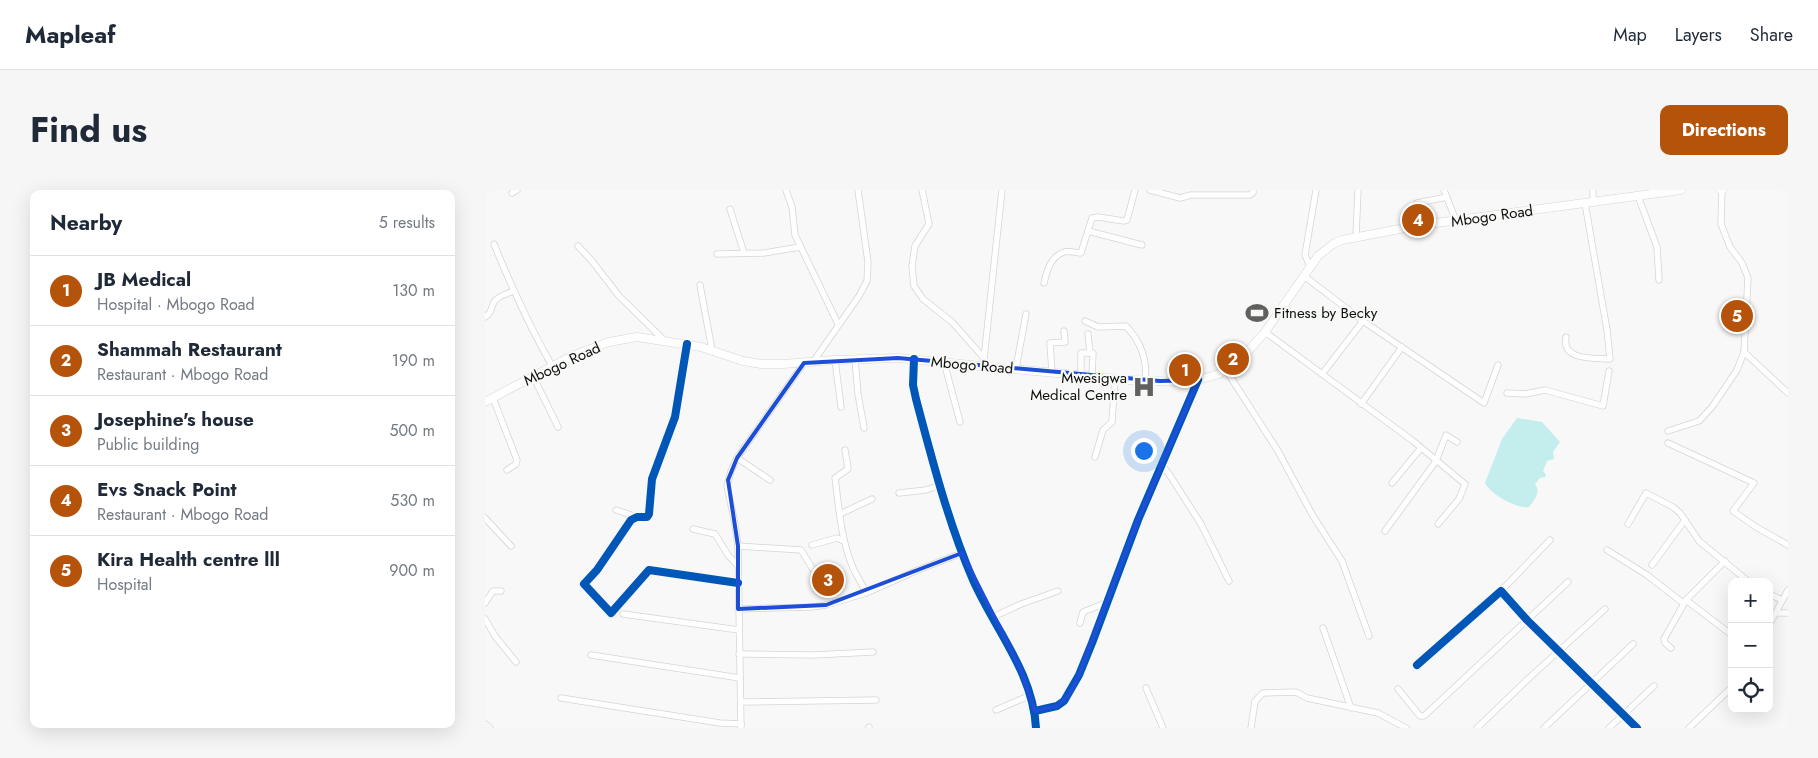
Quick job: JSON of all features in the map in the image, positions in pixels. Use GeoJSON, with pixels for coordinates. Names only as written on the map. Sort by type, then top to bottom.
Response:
{"type":"FeatureCollection","features":[{"type":"Feature","properties":{"kind":"main road","name":"Mbogo Road"},"geometry":{"type":"LineString","coordinates":[[485,402],[573,356],[609,342],[637,338],[687,344],[743,361],[761,364],[898,358],[944,362],[984,362],[1016,368],[1115,378],[1198,380],[1226,370],[1241,358],[1265,332],[1318,256],[1333,244],[1356,236],[1681,190]]}},
{"type":"Feature","properties":{"kind":"street"},"geometry":{"type":"LineString","coordinates":[[786,190],[792,207],[793,228],[838,324]]}},
{"type":"Feature","properties":{"kind":"street"},"geometry":{"type":"LineString","coordinates":[[561,698],[741,726],[738,546],[727,486],[737,458],[859,296],[867,281],[868,262],[858,190]]}},
{"type":"Feature","properties":{"kind":"street"},"geometry":{"type":"LineString","coordinates":[[922,190],[929,224],[915,246],[912,266],[914,286],[923,299],[952,322],[984,362]]}},
{"type":"Feature","properties":{"kind":"street"},"geometry":{"type":"LineString","coordinates":[[984,362],[1002,190]]}},
{"type":"Feature","properties":{"kind":"street"},"geometry":{"type":"LineString","coordinates":[[1044,283],[1048,266],[1062,253],[1081,253],[1091,219],[1097,216],[1126,221],[1135,190]]}},
{"type":"Feature","properties":{"kind":"street"},"geometry":{"type":"LineString","coordinates":[[1150,190],[1180,198],[1191,195],[1251,195],[1253,190]]}},
{"type":"Feature","properties":{"kind":"street"},"geometry":{"type":"LineString","coordinates":[[1310,266],[1305,255],[1316,190]]}},
{"type":"Feature","properties":{"kind":"street"},"geometry":{"type":"LineString","coordinates":[[1356,236],[1358,190]]}},
{"type":"Feature","properties":{"kind":"street"},"geometry":{"type":"LineString","coordinates":[[1444,190],[1456,221]]}},
{"type":"Feature","properties":{"kind":"street"},"geometry":{"type":"LineString","coordinates":[[1566,337],[1567,347],[1574,355],[1611,359],[1589,203],[1593,190]]}},
{"type":"Feature","properties":{"kind":"street"},"geometry":{"type":"LineString","coordinates":[[1668,432],[1699,421],[1712,407],[1737,370],[1744,352],[1748,278],[1742,263],[1730,247],[1721,224],[1721,190]]}},
{"type":"Feature","properties":{"kind":"street"},"geometry":{"type":"LineString","coordinates":[[1638,196],[1657,247],[1659,280]]}},
{"type":"Feature","properties":{"kind":"street"},"geometry":{"type":"LineString","coordinates":[[1417,203],[1447,197]]}},
{"type":"Feature","properties":{"kind":"street"},"geometry":{"type":"LineString","coordinates":[[730,209],[744,253]]}},
{"type":"Feature","properties":{"kind":"street"},"geometry":{"type":"LineString","coordinates":[[1088,231],[1142,245]]}},
{"type":"Feature","properties":{"kind":"street"},"geometry":{"type":"LineString","coordinates":[[494,244],[513,291],[522,305],[552,366]]}},
{"type":"Feature","properties":{"kind":"street"},"geometry":{"type":"LineString","coordinates":[[578,246],[619,296],[664,340]]}},
{"type":"Feature","properties":{"kind":"street"},"geometry":{"type":"LineString","coordinates":[[717,254],[775,252],[801,247]]}},
{"type":"Feature","properties":{"kind":"street"},"geometry":{"type":"LineString","coordinates":[[1304,276],[1363,321],[1484,403],[1498,365]]}},
{"type":"Feature","properties":{"kind":"street"},"geometry":{"type":"LineString","coordinates":[[700,286],[711,350]]}},
{"type":"Feature","properties":{"kind":"street"},"geometry":{"type":"LineString","coordinates":[[485,316],[491,313],[494,301],[497,298],[513,291]]}},
{"type":"Feature","properties":{"kind":"street"},"geometry":{"type":"LineString","coordinates":[[1016,368],[1026,314]]}},
{"type":"Feature","properties":{"kind":"street"},"geometry":{"type":"LineString","coordinates":[[1085,321],[1098,327],[1126,326],[1139,342],[1146,372],[1145,380]]}},
{"type":"Feature","properties":{"kind":"street"},"geometry":{"type":"LineString","coordinates":[[1322,374],[1363,321]]}},
{"type":"Feature","properties":{"kind":"street"},"geometry":{"type":"LineString","coordinates":[[1052,372],[1050,343],[1065,342],[1065,331]]}},
{"type":"Feature","properties":{"kind":"street"},"geometry":{"type":"LineString","coordinates":[[1265,332],[1421,448],[1465,484],[1459,499],[1438,524]]}},
{"type":"Feature","properties":{"kind":"street"},"geometry":{"type":"LineString","coordinates":[[1088,334],[1090,353],[1093,353],[1092,375]]}},
{"type":"Feature","properties":{"kind":"street"},"geometry":{"type":"LineString","coordinates":[[616,510],[637,517],[647,517],[649,514],[652,479],[675,417],[687,344]]}},
{"type":"Feature","properties":{"kind":"street"},"geometry":{"type":"LineString","coordinates":[[1361,404],[1402,347]]}},
{"type":"Feature","properties":{"kind":"street"},"geometry":{"type":"LineString","coordinates":[[1744,352],[1788,394]]}},
{"type":"Feature","properties":{"kind":"street"},"geometry":{"type":"LineString","coordinates":[[1081,374],[1081,353],[1090,353]]}},
{"type":"Feature","properties":{"kind":"street"},"geometry":{"type":"LineString","coordinates":[[855,359],[858,394],[865,428]]}},
{"type":"Feature","properties":{"kind":"street"},"geometry":{"type":"LineString","coordinates":[[914,359],[913,385],[916,399],[962,553],[973,580],[1013,651],[1031,695],[1037,728]]}},
{"type":"Feature","properties":{"kind":"street"},"geometry":{"type":"LineString","coordinates":[[835,360],[841,407]]}},
{"type":"Feature","properties":{"kind":"street"},"geometry":{"type":"LineString","coordinates":[[944,362],[960,422]]}},
{"type":"Feature","properties":{"kind":"street"},"geometry":{"type":"LineString","coordinates":[[1226,370],[1278,451],[1313,516],[1342,562],[1369,636]]}},
{"type":"Feature","properties":{"kind":"street"},"geometry":{"type":"LineString","coordinates":[[1507,393],[1525,394],[1545,390],[1603,406],[1609,371]]}},
{"type":"Feature","properties":{"kind":"street"},"geometry":{"type":"LineString","coordinates":[[533,376],[558,427]]}},
{"type":"Feature","properties":{"kind":"street"},"geometry":{"type":"LineString","coordinates":[[1095,457],[1103,430],[1112,422],[1115,378]]}},
{"type":"Feature","properties":{"kind":"street"},"geometry":{"type":"LineString","coordinates":[[1035,711],[1057,706],[1069,695],[1093,643],[1138,520],[1198,380]]}},
{"type":"Feature","properties":{"kind":"street"},"geometry":{"type":"LineString","coordinates":[[493,398],[517,460],[516,464],[507,470]]}},
{"type":"Feature","properties":{"kind":"street"},"geometry":{"type":"LineString","coordinates":[[1385,531],[1436,461],[1446,435],[1457,442]]}},
{"type":"Feature","properties":{"kind":"street"},"geometry":{"type":"LineString","coordinates":[[1668,443],[1754,483],[1733,511],[1756,527],[1788,545]]}},
{"type":"Feature","properties":{"kind":"street"},"geometry":{"type":"LineString","coordinates":[[1392,482],[1421,448]]}},
{"type":"Feature","properties":{"kind":"street"},"geometry":{"type":"LineString","coordinates":[[845,450],[848,469],[835,478],[839,514],[844,541],[853,567],[866,592]]}},
{"type":"Feature","properties":{"kind":"street"},"geometry":{"type":"LineString","coordinates":[[737,458],[770,480]]}},
{"type":"Feature","properties":{"kind":"street"},"geometry":{"type":"LineString","coordinates":[[1162,465],[1201,524],[1229,581]]}},
{"type":"Feature","properties":{"kind":"street"},"geometry":{"type":"LineString","coordinates":[[899,493],[926,490],[941,485]]}},
{"type":"Feature","properties":{"kind":"street"},"geometry":{"type":"LineString","coordinates":[[1628,524],[1646,493],[1673,507],[1680,513],[1699,541],[1744,578]]}},
{"type":"Feature","properties":{"kind":"street"},"geometry":{"type":"LineString","coordinates":[[839,514],[873,500]]}},
{"type":"Feature","properties":{"kind":"street"},"geometry":{"type":"LineString","coordinates":[[637,517],[631,520],[597,570],[584,584],[609,612],[614,612],[649,570],[738,583]]}},
{"type":"Feature","properties":{"kind":"street"},"geometry":{"type":"LineString","coordinates":[[485,518],[511,546]]}},
{"type":"Feature","properties":{"kind":"street"},"geometry":{"type":"LineString","coordinates":[[1652,565],[1685,520]]}},
{"type":"Feature","properties":{"kind":"street"},"geometry":{"type":"LineString","coordinates":[[693,529],[715,534],[728,555],[738,566]]}},
{"type":"Feature","properties":{"kind":"street"},"geometry":{"type":"LineString","coordinates":[[813,545],[837,538],[844,541]]}},
{"type":"Feature","properties":{"kind":"street"},"geometry":{"type":"LineString","coordinates":[[1417,665],[1501,591],[1551,540]]}},
{"type":"Feature","properties":{"kind":"street"},"geometry":{"type":"LineString","coordinates":[[738,546],[801,550],[814,571]]}},
{"type":"Feature","properties":{"kind":"street"},"geometry":{"type":"LineString","coordinates":[[1607,550],[1647,575],[1728,632]]}},
{"type":"Feature","properties":{"kind":"street"},"geometry":{"type":"LineString","coordinates":[[738,609],[812,607],[849,599],[962,553]]}},
{"type":"Feature","properties":{"kind":"street"},"geometry":{"type":"LineString","coordinates":[[1671,648],[1665,643],[1664,639],[1685,601],[1725,561]]}},
{"type":"Feature","properties":{"kind":"street"},"geometry":{"type":"LineString","coordinates":[[1398,689],[1420,716],[1425,716],[1568,582]]}},
{"type":"Feature","properties":{"kind":"street"},"geometry":{"type":"LineString","coordinates":[[485,603],[493,591],[501,590]]}},
{"type":"Feature","properties":{"kind":"street"},"geometry":{"type":"LineString","coordinates":[[1770,623],[1788,590]]}},
{"type":"Feature","properties":{"kind":"street"},"geometry":{"type":"LineString","coordinates":[[993,618],[1021,604],[1058,591]]}},
{"type":"Feature","properties":{"kind":"street"},"geometry":{"type":"LineString","coordinates":[[1501,591],[1527,620],[1637,728]]}},
{"type":"Feature","properties":{"kind":"street"},"geometry":{"type":"LineString","coordinates":[[1773,596],[1782,600]]}},
{"type":"Feature","properties":{"kind":"street"},"geometry":{"type":"LineString","coordinates":[[1080,623],[1083,612],[1108,602]]}},
{"type":"Feature","properties":{"kind":"street"},"geometry":{"type":"LineString","coordinates":[[1477,728],[1605,609]]}},
{"type":"Feature","properties":{"kind":"street"},"geometry":{"type":"LineString","coordinates":[[1776,613],[1788,613]]}},
{"type":"Feature","properties":{"kind":"street"},"geometry":{"type":"LineString","coordinates":[[623,614],[739,630]]}},
{"type":"Feature","properties":{"kind":"street"},"geometry":{"type":"LineString","coordinates":[[485,619],[495,636],[516,662]]}},
{"type":"Feature","properties":{"kind":"street"},"geometry":{"type":"LineString","coordinates":[[1323,628],[1351,708]]}},
{"type":"Feature","properties":{"kind":"street"},"geometry":{"type":"LineString","coordinates":[[1544,728],[1633,644]]}},
{"type":"Feature","properties":{"kind":"street"},"geometry":{"type":"LineString","coordinates":[[739,654],[813,655],[873,652]]}},
{"type":"Feature","properties":{"kind":"street"},"geometry":{"type":"LineString","coordinates":[[591,655],[740,678]]}},
{"type":"Feature","properties":{"kind":"street"},"geometry":{"type":"LineString","coordinates":[[1609,728],[1654,686]]}},
{"type":"Feature","properties":{"kind":"street"},"geometry":{"type":"LineString","coordinates":[[1146,688],[1163,728]]}},
{"type":"Feature","properties":{"kind":"street"},"geometry":{"type":"LineString","coordinates":[[1689,728],[1728,691]]}},
{"type":"Feature","properties":{"kind":"street"},"geometry":{"type":"LineString","coordinates":[[1251,728],[1255,701],[1263,693],[1297,692],[1307,698],[1378,713],[1406,728]]}},
{"type":"Feature","properties":{"kind":"street"},"geometry":{"type":"LineString","coordinates":[[996,710],[1031,695]]}},
{"type":"Feature","properties":{"kind":"street"},"geometry":{"type":"LineString","coordinates":[[741,702],[876,700]]}},
{"type":"Feature","properties":{"kind":"street"},"geometry":{"type":"LineString","coordinates":[[485,724],[490,728]]}},
{"type":"Feature","properties":{"kind":"highlighted area"},"geometry":{"type":"Polygon","coordinates":[[[898,358],[1160,381],[1198,380],[1138,520],[1079,675],[1069,695],[1057,706],[1035,711],[1021,670],[962,553],[826,605],[738,609],[738,546],[728,480],[737,458],[804,363],[898,358]]]}},
{"type":"Feature","properties":{"kind":"water"},"geometry":{"type":"Polygon","coordinates":[[[1517,418],[1542,422],[1560,442],[1553,452],[1554,459],[1547,461],[1543,471],[1546,475],[1545,477],[1540,478],[1535,484],[1537,493],[1529,507],[1518,506],[1504,500],[1492,492],[1485,483],[1502,439],[1517,418]]]}},
{"type":"Feature","properties":{"kind":"cycle path"},"geometry":{"type":"LineString","coordinates":[[687,344],[675,417],[652,479],[649,514],[647,517],[637,517],[631,520],[597,570],[584,584],[611,613],[649,570],[738,583]]}},
{"type":"Feature","properties":{"kind":"cycle path"},"geometry":{"type":"LineString","coordinates":[[914,359],[913,385],[916,399],[948,513],[973,580],[1021,670],[1028,688],[1036,728]]}},
{"type":"Feature","properties":{"kind":"cycle path"},"geometry":{"type":"LineString","coordinates":[[1035,711],[1057,706],[1064,701],[1079,675],[1138,520],[1198,380]]}},
{"type":"Feature","properties":{"kind":"cycle path"},"geometry":{"type":"LineString","coordinates":[[1417,665],[1501,591],[1527,620],[1637,728]]}},
{"type":"Feature","properties":{"kind":"place","name":"Evs Snack Point"},"geometry":{"type":"Point","coordinates":[1418,220]}},
{"type":"Feature","properties":{"kind":"place","name":"Fitness by Becky"},"geometry":{"type":"Point","coordinates":[1257,313]}},
{"type":"Feature","properties":{"kind":"place","name":"Kira Health centre lll"},"geometry":{"type":"Point","coordinates":[1737,316]}},
{"type":"Feature","properties":{"kind":"place","name":"Shammah Restaurant"},"geometry":{"type":"Point","coordinates":[1233,359]}},
{"type":"Feature","properties":{"kind":"place","name":"JB Medical"},"geometry":{"type":"Point","coordinates":[1185,370]}},
{"type":"Feature","properties":{"kind":"place","name":"Mwesigwa Medical Centre"},"geometry":{"type":"Point","coordinates":[1144,387]}},
{"type":"Feature","properties":{"kind":"place","name":"Josephine's house"},"geometry":{"type":"Point","coordinates":[828,580]}}]}
